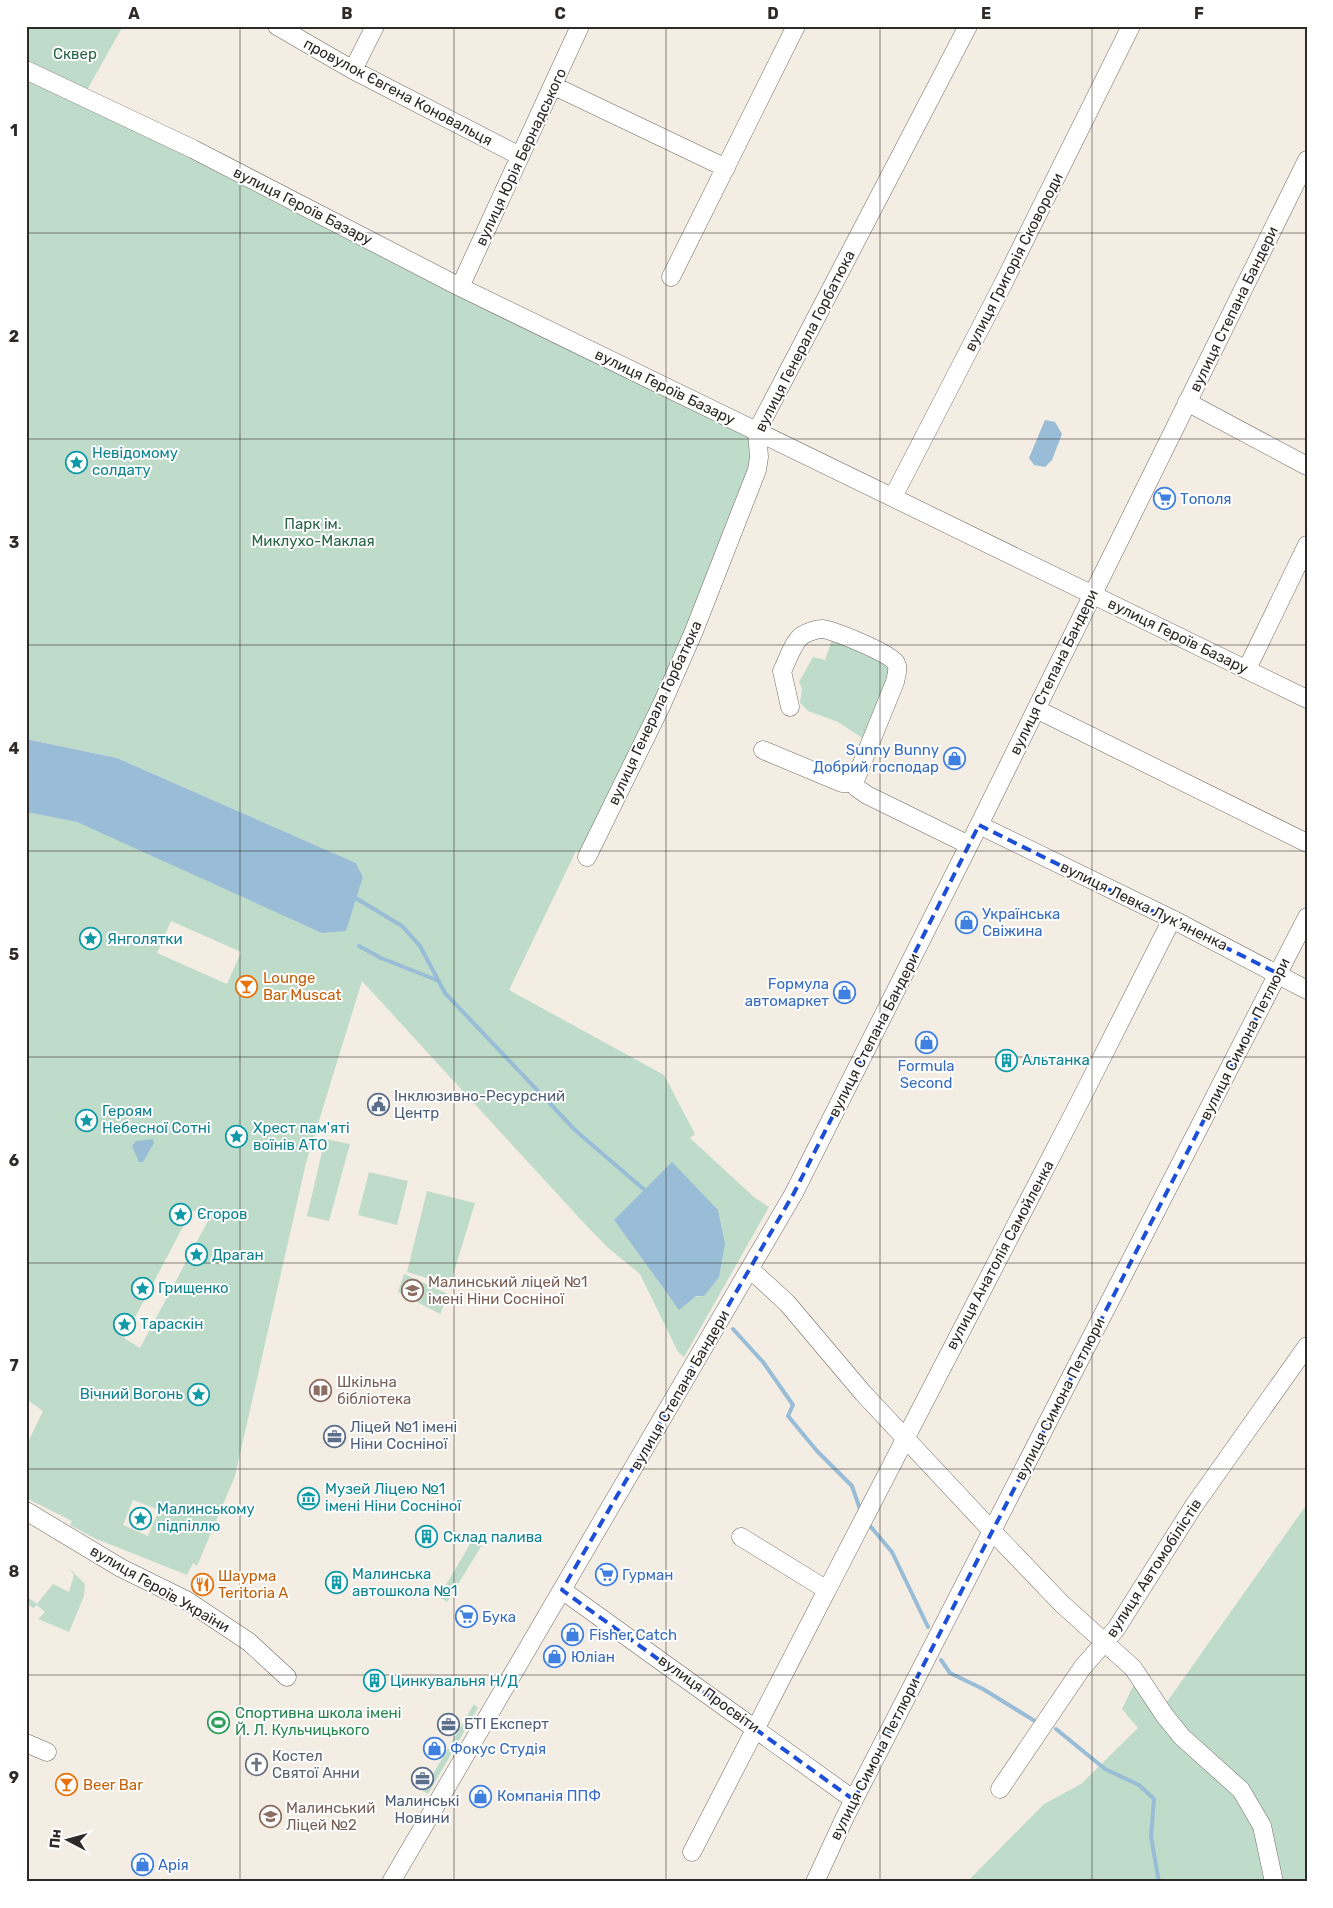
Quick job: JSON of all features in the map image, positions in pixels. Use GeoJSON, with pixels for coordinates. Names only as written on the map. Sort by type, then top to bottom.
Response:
{"type":"FeatureCollection","features":[{"type":"Feature","properties":{"kind":"street","name":"провулок Євгена Коновальця"},"geometry":{"type":"LineString","coordinates":[[277,26],[352,70],[520,156]]}},
{"type":"Feature","properties":{"kind":"street"},"geometry":{"type":"LineString","coordinates":[[352,70],[375,26]]}},
{"type":"Feature","properties":{"kind":"street","name":"вулиця Юрія Бернадського"},"geometry":{"type":"LineString","coordinates":[[460,287],[580,26]]}},
{"type":"Feature","properties":{"kind":"street"},"geometry":{"type":"LineString","coordinates":[[671,277],[796,26]]}},
{"type":"Feature","properties":{"kind":"street","name":"вулиця Генерала Горбатюка"},"geometry":{"type":"LineString","coordinates":[[587,857],[662,704],[694,631],[757,470],[759,457],[757,431],[968,26]]}},
{"type":"Feature","properties":{"kind":"street","name":"вулиця Григорія Сковороди"},"geometry":{"type":"LineString","coordinates":[[893,497],[1001,288],[1131,26]]}},
{"type":"Feature","properties":{"kind":"street","name":"вулиця Героїв Базару"},"geometry":{"type":"LineString","coordinates":[[26,70],[193,149],[460,287],[1307,699]]}},
{"type":"Feature","properties":{"kind":"street"},"geometry":{"type":"LineString","coordinates":[[554,86],[726,168]]}},
{"type":"Feature","properties":{"kind":"street","name":"вулиця Степана Бандери"},"geometry":{"type":"LineString","coordinates":[[391,1882],[809,1165],[1307,160]]}},
{"type":"Feature","properties":{"kind":"street"},"geometry":{"type":"LineString","coordinates":[[1187,402],[1307,466]]}},
{"type":"Feature","properties":{"kind":"street"},"geometry":{"type":"LineString","coordinates":[[1247,669],[1306,547]]}},
{"type":"Feature","properties":{"kind":"street"},"geometry":{"type":"LineString","coordinates":[[790,707],[782,671],[802,635],[822,629],[882,652],[895,661],[897,669],[895,682],[854,783]]}},
{"type":"Feature","properties":{"kind":"street"},"geometry":{"type":"LineString","coordinates":[[1036,709],[1307,843]]}},
{"type":"Feature","properties":{"kind":"street"},"geometry":{"type":"LineString","coordinates":[[763,750],[842,783],[854,783]]}},
{"type":"Feature","properties":{"kind":"street"},"geometry":{"type":"LineString","coordinates":[[854,783],[857,788],[867,794],[969,845]]}},
{"type":"Feature","properties":{"kind":"street","name":"вулиця Левка Лук'яненка"},"geometry":{"type":"LineString","coordinates":[[979,825],[1172,919],[1307,990]]}},
{"type":"Feature","properties":{"kind":"street","name":"вулиця Симона Петлюри"},"geometry":{"type":"LineString","coordinates":[[815,1882],[832,1842],[1307,917]]}},
{"type":"Feature","properties":{"kind":"street","name":"вулиця Анатолія Самойленка"},"geometry":{"type":"LineString","coordinates":[[692,1852],[1172,919]]}},
{"type":"Feature","properties":{"kind":"street"},"geometry":{"type":"LineString","coordinates":[[750,1269],[787,1303],[857,1386],[992,1531],[1062,1604],[1141,1677],[1159,1709],[1182,1737],[1236,1784],[1246,1797],[1262,1826],[1274,1882]]}},
{"type":"Feature","properties":{"kind":"street","name":"вулиця Автомобілістів"},"geometry":{"type":"LineString","coordinates":[[1000,1789],[1078,1674],[1116,1629],[1198,1499],[1307,1346]]}},
{"type":"Feature","properties":{"kind":"street","name":"вулиця Героїв України"},"geometry":{"type":"LineString","coordinates":[[26,1510],[121,1568],[186,1600],[249,1642],[287,1676]]}},
{"type":"Feature","properties":{"kind":"street"},"geometry":{"type":"LineString","coordinates":[[741,1537],[827,1590]]}},
{"type":"Feature","properties":{"kind":"street","name":"вулиця Просвіти"},"geometry":{"type":"LineString","coordinates":[[562,1590],[854,1800]]}},
{"type":"Feature","properties":{"kind":"street"},"geometry":{"type":"LineString","coordinates":[[26,1743],[47,1752]]}},
{"type":"Feature","properties":{"kind":"highlighted area"},"geometry":{"type":"Polygon","coordinates":[[[979,825],[1279,974],[854,1800],[562,1590],[794,1193],[979,825]]]}},
{"type":"Feature","properties":{"kind":"green space","name":"Сквер"},"geometry":{"type":"Polygon","coordinates":[[[26,26],[123,26],[87,90],[26,63],[26,26]]]}},
{"type":"Feature","properties":{"kind":"green space","name":"Парк ім. Миклухо-Маклая"},"geometry":{"type":"Polygon","coordinates":[[[26,70],[757,431],[758,464],[587,857],[576,851],[509,990],[664,1075],[695,1134],[690,1138],[755,1198],[769,1207],[684,1357],[678,1352],[640,1274],[607,1247],[583,1222],[362,981],[306,1163],[235,1476],[197,1566],[193,1563],[187,1575],[94,1538],[70,1525],[72,1521],[26,1498],[26,1446],[43,1411],[26,1399],[26,812],[77,822],[346,930],[363,877],[356,863],[117,758],[26,739],[26,70]],[[171,921],[157,953],[227,984],[241,952],[171,921]],[[192,1210],[124,1338],[140,1348],[210,1217],[192,1210]],[[718,1210],[614,1220],[670,1298],[704,1296],[725,1243],[718,1210]],[[133,1500],[123,1525],[148,1536],[159,1510],[133,1500]]]}},
{"type":"Feature","properties":{"kind":"green space"},"geometry":{"type":"Polygon","coordinates":[[[833,637],[893,668],[867,741],[838,722],[808,711],[800,703],[802,689],[799,682],[813,657],[825,660],[833,637]]]}},
{"type":"Feature","properties":{"kind":"green space"},"geometry":{"type":"Polygon","coordinates":[[[325,1139],[350,1144],[329,1221],[307,1216],[325,1139]]]}},
{"type":"Feature","properties":{"kind":"green space"},"geometry":{"type":"Polygon","coordinates":[[[369,1172],[408,1181],[397,1225],[358,1215],[369,1172]]]}},
{"type":"Feature","properties":{"kind":"green space"},"geometry":{"type":"Polygon","coordinates":[[[427,1191],[475,1203],[450,1285],[407,1272],[427,1191]]]}},
{"type":"Feature","properties":{"kind":"green space"},"geometry":{"type":"Polygon","coordinates":[[[404,1274],[448,1294],[440,1314],[398,1292],[404,1274]]]}},
{"type":"Feature","properties":{"kind":"green space"},"geometry":{"type":"Polygon","coordinates":[[[1307,1504],[1307,1882],[967,1882],[1044,1804],[1081,1784],[1138,1728],[1122,1709],[1138,1676],[1164,1706],[1307,1504]]]}},
{"type":"Feature","properties":{"kind":"green space"},"geometry":{"type":"Polygon","coordinates":[[[471,1538],[482,1545],[447,1602],[439,1597],[470,1544],[468,1543],[471,1538]]]}},
{"type":"Feature","properties":{"kind":"green space"},"geometry":{"type":"Polygon","coordinates":[[[69,1568],[85,1584],[84,1596],[69,1632],[38,1619],[45,1612],[37,1605],[33,1608],[26,1603],[26,1596],[37,1604],[53,1584],[69,1592],[74,1575],[69,1568]]]}},
{"type":"Feature","properties":{"kind":"green space"},"geometry":{"type":"Polygon","coordinates":[[[474,1704],[478,1708],[428,1794],[423,1791],[474,1704]]]}},
{"type":"Feature","properties":{"kind":"water"},"geometry":{"type":"Polygon","coordinates":[[[1045,420],[1055,422],[1062,434],[1052,460],[1045,467],[1034,465],[1029,458],[1045,420]]]}},
{"type":"Feature","properties":{"kind":"water"},"geometry":{"type":"Polygon","coordinates":[[[26,739],[117,758],[356,863],[363,877],[346,931],[322,933],[77,822],[26,812],[26,739]]]}},
{"type":"Feature","properties":{"kind":"water"},"geometry":{"type":"Polygon","coordinates":[[[153,1139],[154,1143],[143,1162],[139,1162],[132,1146],[136,1141],[153,1139]]]}},
{"type":"Feature","properties":{"kind":"water"},"geometry":{"type":"Polygon","coordinates":[[[672,1162],[718,1210],[725,1243],[719,1277],[704,1296],[696,1296],[679,1310],[614,1220],[672,1162]]]}},
{"type":"Feature","properties":{"kind":"waterway"},"geometry":{"type":"LineString","coordinates":[[354,897],[402,926],[420,946],[445,993],[576,1131],[647,1192]]}},
{"type":"Feature","properties":{"kind":"waterway"},"geometry":{"type":"LineString","coordinates":[[359,946],[381,958],[439,981]]}},
{"type":"Feature","properties":{"kind":"waterway"},"geometry":{"type":"LineString","coordinates":[[733,1329],[763,1362],[793,1405],[788,1416],[817,1451],[852,1486],[860,1509]]}},
{"type":"Feature","properties":{"kind":"waterway"},"geometry":{"type":"LineString","coordinates":[[871,1527],[892,1552],[928,1627]]}},
{"type":"Feature","properties":{"kind":"waterway"},"geometry":{"type":"LineString","coordinates":[[941,1660],[950,1673],[983,1689],[1038,1723]]}},
{"type":"Feature","properties":{"kind":"waterway"},"geometry":{"type":"LineString","coordinates":[[1056,1729],[1105,1769],[1139,1785],[1154,1799],[1151,1837],[1159,1882]]}},
{"type":"Feature","properties":{"kind":"place","name":"Невідомому солдату"},"geometry":{"type":"Point","coordinates":[76,462]}},
{"type":"Feature","properties":{"kind":"place","name":"Тополя"},"geometry":{"type":"Point","coordinates":[1164,499]}},
{"type":"Feature","properties":{"kind":"place","name":"Sunny Bunny Добрий господар"},"geometry":{"type":"Point","coordinates":[955,759]}},
{"type":"Feature","properties":{"kind":"place","name":"Українська Свіжина"},"geometry":{"type":"Point","coordinates":[966,923]}},
{"type":"Feature","properties":{"kind":"place","name":"Янголятки"},"geometry":{"type":"Point","coordinates":[91,939]}},
{"type":"Feature","properties":{"kind":"place","name":"Lounge Bar Muscat"},"geometry":{"type":"Point","coordinates":[247,987]}},
{"type":"Feature","properties":{"kind":"place","name":"Fормула автомаркет"},"geometry":{"type":"Point","coordinates":[845,993]}},
{"type":"Feature","properties":{"kind":"place","name":"Formula Second"},"geometry":{"type":"Point","coordinates":[926,1043]}},
{"type":"Feature","properties":{"kind":"place","name":"Альтанка"},"geometry":{"type":"Point","coordinates":[1006,1060]}},
{"type":"Feature","properties":{"kind":"place","name":"Інклюзивно-Ресурсний Центр"},"geometry":{"type":"Point","coordinates":[378,1105]}},
{"type":"Feature","properties":{"kind":"place","name":"Героям Небесної Сотні"},"geometry":{"type":"Point","coordinates":[86,1120]}},
{"type":"Feature","properties":{"kind":"place","name":"Хрест пам'яті воїнів АТО"},"geometry":{"type":"Point","coordinates":[237,1137]}},
{"type":"Feature","properties":{"kind":"place","name":"Єгоров"},"geometry":{"type":"Point","coordinates":[181,1214]}},
{"type":"Feature","properties":{"kind":"place","name":"Драган"},"geometry":{"type":"Point","coordinates":[196,1255]}},
{"type":"Feature","properties":{"kind":"place","name":"Грищенко"},"geometry":{"type":"Point","coordinates":[142,1288]}},
{"type":"Feature","properties":{"kind":"place","name":"Малинський ліцей №1 імені Ніни Сосніної"},"geometry":{"type":"Point","coordinates":[412,1291]}},
{"type":"Feature","properties":{"kind":"place","name":"Тараскін"},"geometry":{"type":"Point","coordinates":[124,1324]}},
{"type":"Feature","properties":{"kind":"place","name":"Шкільна бібліотека"},"geometry":{"type":"Point","coordinates":[321,1391]}},
{"type":"Feature","properties":{"kind":"place","name":"Вічний Вогонь"},"geometry":{"type":"Point","coordinates":[199,1394]}},
{"type":"Feature","properties":{"kind":"place","name":"Ліцей №1 імені Ніни Сосніної"},"geometry":{"type":"Point","coordinates":[334,1436]}},
{"type":"Feature","properties":{"kind":"place","name":"Музей Ліцею №1 імені Ніни Сосніної"},"geometry":{"type":"Point","coordinates":[309,1498]}},
{"type":"Feature","properties":{"kind":"place","name":"Малинському підпіллю"},"geometry":{"type":"Point","coordinates":[141,1518]}},
{"type":"Feature","properties":{"kind":"place","name":"Склад палива"},"geometry":{"type":"Point","coordinates":[427,1537]}},
{"type":"Feature","properties":{"kind":"place","name":"Гурман"},"geometry":{"type":"Point","coordinates":[606,1575]}},
{"type":"Feature","properties":{"kind":"place","name":"Малинська автошкола №1"},"geometry":{"type":"Point","coordinates":[336,1583]}},
{"type":"Feature","properties":{"kind":"place","name":"Шаурма Teritoria A"},"geometry":{"type":"Point","coordinates":[202,1585]}},
{"type":"Feature","properties":{"kind":"place","name":"Бука"},"geometry":{"type":"Point","coordinates":[466,1617]}},
{"type":"Feature","properties":{"kind":"place","name":"Fisher Catch"},"geometry":{"type":"Point","coordinates":[573,1635]}},
{"type":"Feature","properties":{"kind":"place","name":"Юліан"},"geometry":{"type":"Point","coordinates":[555,1657]}},
{"type":"Feature","properties":{"kind":"place","name":"Цинкувальня Н/Д"},"geometry":{"type":"Point","coordinates":[374,1681]}},
{"type":"Feature","properties":{"kind":"place","name":"Спортивна школа імені Й. Л. Кульчицького"},"geometry":{"type":"Point","coordinates":[219,1722]}},
{"type":"Feature","properties":{"kind":"place","name":"БТІ Експерт"},"geometry":{"type":"Point","coordinates":[448,1724]}},
{"type":"Feature","properties":{"kind":"place","name":"Фокус Студія"},"geometry":{"type":"Point","coordinates":[434,1749]}},
{"type":"Feature","properties":{"kind":"place","name":"Костел Святої Анни"},"geometry":{"type":"Point","coordinates":[256,1765]}},
{"type":"Feature","properties":{"kind":"place","name":"Малинські Новини"},"geometry":{"type":"Point","coordinates":[422,1778]}},
{"type":"Feature","properties":{"kind":"place","name":"Beer Bar"},"geometry":{"type":"Point","coordinates":[67,1785]}},
{"type":"Feature","properties":{"kind":"place","name":"Компанія ППФ"},"geometry":{"type":"Point","coordinates":[481,1796]}},
{"type":"Feature","properties":{"kind":"place","name":"Малинський Ліцей №2"},"geometry":{"type":"Point","coordinates":[270,1817]}},
{"type":"Feature","properties":{"kind":"place","name":"Арія"},"geometry":{"type":"Point","coordinates":[142,1865]}}]}
